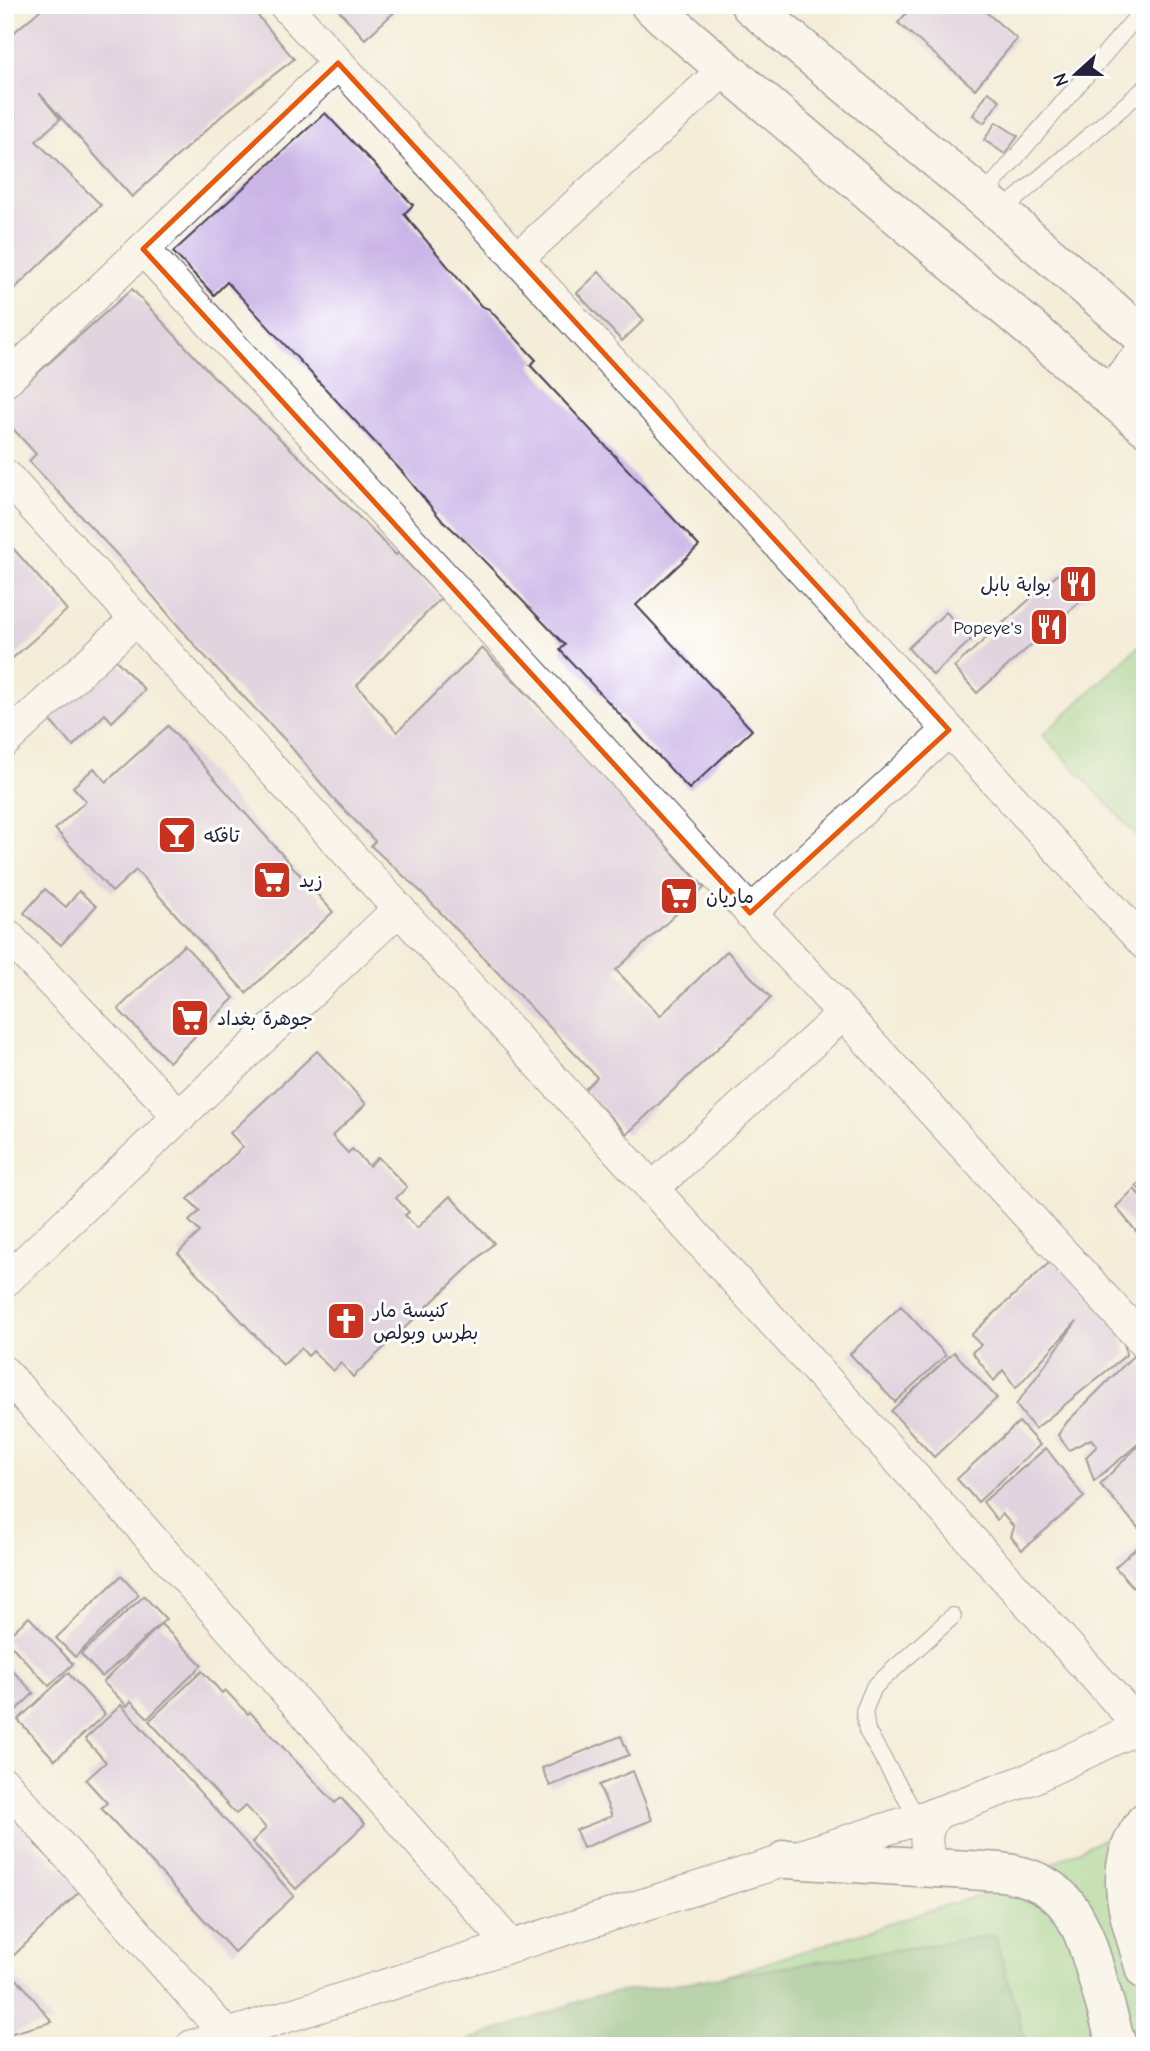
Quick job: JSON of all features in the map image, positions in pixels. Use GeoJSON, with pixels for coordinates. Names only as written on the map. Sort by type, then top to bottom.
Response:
{"type":"FeatureCollection","features":[{"type":"Feature","properties":{"kind":"main road"},"geometry":{"type":"LineString","coordinates":[[650,5],[1145,426]]}},
{"type":"Feature","properties":{"kind":"main road"},"geometry":{"type":"LineString","coordinates":[[750,5],[991,205],[1145,338]]}},
{"type":"Feature","properties":{"kind":"main road"},"geometry":{"type":"LineString","coordinates":[[1109,396],[1145,353]]}},
{"type":"Feature","properties":{"kind":"main road"},"geometry":{"type":"LineString","coordinates":[[1145,1822],[1128,1853],[1124,1885],[1145,1970]]}},
{"type":"Feature","properties":{"kind":"main road"},"geometry":{"type":"LineString","coordinates":[[787,1859],[1016,1874],[1044,1886],[1068,1905],[1084,1931],[1117,2046]]}},
{"type":"Feature","properties":{"kind":"street"},"geometry":{"type":"LineString","coordinates":[[285,5],[1144,941]]}},
{"type":"Feature","properties":{"kind":"street"},"geometry":{"type":"LineString","coordinates":[[5,381],[338,64]]}},
{"type":"Feature","properties":{"kind":"street"},"geometry":{"type":"LineString","coordinates":[[517,259],[724,69]]}},
{"type":"Feature","properties":{"kind":"street"},"geometry":{"type":"LineString","coordinates":[[142,249],[1145,1343]]}},
{"type":"Feature","properties":{"kind":"street"},"geometry":{"type":"LineString","coordinates":[[5,475],[1142,1725],[1030,1779],[927,1816],[192,2046]]}},
{"type":"Feature","properties":{"kind":"street"},"geometry":{"type":"LineString","coordinates":[[5,741],[136,620]]}},
{"type":"Feature","properties":{"kind":"street"},"geometry":{"type":"LineString","coordinates":[[750,913],[949,730]]}},
{"type":"Feature","properties":{"kind":"street"},"geometry":{"type":"LineString","coordinates":[[5,1281],[399,909]]}},
{"type":"Feature","properties":{"kind":"street"},"geometry":{"type":"LineString","coordinates":[[5,933],[180,1117]]}},
{"type":"Feature","properties":{"kind":"street"},"geometry":{"type":"LineString","coordinates":[[652,1189],[843,1014]]}},
{"type":"Feature","properties":{"kind":"street"},"geometry":{"type":"LineString","coordinates":[[5,1373],[512,1947]]}},
{"type":"Feature","properties":{"kind":"street"},"geometry":{"type":"LineString","coordinates":[[5,1784],[226,2034]]}},
{"type":"Feature","properties":{"kind":"street"},"geometry":{"type":"LineString","coordinates":[[927,1816],[929,1824],[925,1837],[933,1864],[958,1869]]}},
{"type":"Feature","properties":{"kind":"lane"},"geometry":{"type":"LineString","coordinates":[[991,205],[1140,8]]}},
{"type":"Feature","properties":{"kind":"lane"},"geometry":{"type":"LineString","coordinates":[[991,205],[1145,88]]}},
{"type":"Feature","properties":{"kind":"lane"},"geometry":{"type":"LineString","coordinates":[[927,1816],[867,1731],[864,1711],[874,1687],[953,1616]]}},
{"type":"Feature","properties":{"kind":"highlighted area"},"geometry":{"type":"Polygon","coordinates":[[[338,63],[949,730],[750,913],[143,249],[338,63]]]}},
{"type":"Feature","properties":{"kind":"green space"},"geometry":{"type":"Polygon","coordinates":[[[1145,640],[1145,844],[1043,735],[1145,640]]]}},
{"type":"Feature","properties":{"kind":"green space"},"geometry":{"type":"Polygon","coordinates":[[[1145,1818],[1145,2046],[505,2046],[1002,1888],[1145,1818]]]}},
{"type":"Feature","properties":{"kind":"green space"},"geometry":{"type":"Polygon","coordinates":[[[995,1935],[1027,2046],[452,2046],[594,1996],[995,1935]]]}},
{"type":"Feature","properties":{"kind":"building"},"geometry":{"type":"Polygon","coordinates":[[[46,5],[249,5],[294,59],[226,112],[132,197],[39,93],[60,119],[36,141],[101,205],[5,298],[5,40],[46,5]]]}},
{"type":"Feature","properties":{"kind":"building"},"geometry":{"type":"Polygon","coordinates":[[[334,5],[402,5],[365,39],[334,5]]]}},
{"type":"Feature","properties":{"kind":"building"},"geometry":{"type":"Polygon","coordinates":[[[913,5],[978,5],[1017,39],[975,89],[898,23],[913,5]]]}},
{"type":"Feature","properties":{"kind":"building"},"geometry":{"type":"Polygon","coordinates":[[[988,92],[1000,100],[984,123],[973,115],[988,92]]]}},
{"type":"Feature","properties":{"kind":"building"},"geometry":{"type":"Polygon","coordinates":[[[325,113],[413,205],[404,214],[481,306],[489,309],[536,360],[530,365],[699,546],[636,605],[752,730],[689,789],[560,650],[565,645],[440,518],[404,474],[227,282],[214,295],[173,252],[325,113]]]}},
{"type":"Feature","properties":{"kind":"building"},"geometry":{"type":"Polygon","coordinates":[[[996,122],[1018,136],[1005,154],[984,140],[996,122]]]}},
{"type":"Feature","properties":{"kind":"building"},"geometry":{"type":"Polygon","coordinates":[[[599,272],[644,320],[622,341],[577,293],[599,272]]]}},
{"type":"Feature","properties":{"kind":"building"},"geometry":{"type":"Polygon","coordinates":[[[132,289],[212,375],[310,467],[441,598],[357,685],[397,732],[482,648],[578,746],[704,888],[616,970],[660,1016],[727,951],[771,998],[627,1134],[584,1090],[597,1077],[421,892],[371,846],[375,841],[333,798],[287,742],[198,649],[123,561],[29,461],[36,454],[5,420],[5,402],[132,289]]]}},
{"type":"Feature","properties":{"kind":"building"},"geometry":{"type":"Polygon","coordinates":[[[5,539],[67,610],[5,665],[5,539]]]}},
{"type":"Feature","properties":{"kind":"building"},"geometry":{"type":"Polygon","coordinates":[[[1068,565],[1091,592],[977,693],[954,667],[1068,565]]]}},
{"type":"Feature","properties":{"kind":"building"},"geometry":{"type":"Polygon","coordinates":[[[946,612],[971,640],[933,675],[908,648],[946,612]]]}},
{"type":"Feature","properties":{"kind":"building"},"geometry":{"type":"Polygon","coordinates":[[[114,658],[145,690],[112,722],[105,714],[73,746],[49,720],[114,658]]]}},
{"type":"Feature","properties":{"kind":"building"},"geometry":{"type":"Polygon","coordinates":[[[168,726],[333,912],[246,993],[136,870],[112,892],[55,829],[86,801],[73,787],[94,768],[106,782],[168,726]]]}},
{"type":"Feature","properties":{"kind":"building"},"geometry":{"type":"Polygon","coordinates":[[[45,889],[66,907],[79,891],[96,906],[61,945],[24,913],[45,889]]]}},
{"type":"Feature","properties":{"kind":"building"},"geometry":{"type":"Polygon","coordinates":[[[184,945],[234,998],[169,1062],[118,1009],[184,945]]]}},
{"type":"Feature","properties":{"kind":"building"},"geometry":{"type":"Polygon","coordinates":[[[317,1051],[366,1104],[332,1136],[348,1153],[352,1149],[369,1166],[378,1157],[407,1187],[396,1198],[409,1212],[405,1215],[417,1228],[450,1196],[494,1243],[353,1377],[341,1363],[333,1371],[313,1351],[308,1356],[301,1348],[283,1365],[178,1253],[200,1232],[189,1221],[200,1211],[188,1199],[243,1147],[230,1133],[317,1051]]]}},
{"type":"Feature","properties":{"kind":"building"},"geometry":{"type":"Polygon","coordinates":[[[1145,1177],[1145,1195],[1136,1186],[1145,1177]]]}},
{"type":"Feature","properties":{"kind":"building"},"geometry":{"type":"Polygon","coordinates":[[[1134,1189],[1145,1201],[1145,1231],[1140,1236],[1116,1207],[1134,1189]]]}},
{"type":"Feature","properties":{"kind":"building"},"geometry":{"type":"Polygon","coordinates":[[[1052,1260],[1121,1319],[1126,1355],[1035,1429],[1016,1405],[1077,1321],[1016,1388],[1003,1370],[994,1381],[972,1352],[981,1345],[971,1335],[1052,1260]]]}},
{"type":"Feature","properties":{"kind":"building"},"geometry":{"type":"Polygon","coordinates":[[[901,1306],[946,1355],[895,1402],[850,1354],[901,1306]]]}},
{"type":"Feature","properties":{"kind":"building"},"geometry":{"type":"Polygon","coordinates":[[[954,1352],[997,1398],[934,1457],[891,1411],[954,1352]]]}},
{"type":"Feature","properties":{"kind":"building"},"geometry":{"type":"Polygon","coordinates":[[[1134,1355],[1145,1368],[1145,1438],[1094,1481],[1086,1457],[1097,1446],[1091,1439],[1069,1450],[1058,1435],[1067,1422],[1134,1355]]]}},
{"type":"Feature","properties":{"kind":"building"},"geometry":{"type":"Polygon","coordinates":[[[1019,1422],[1040,1445],[978,1502],[957,1479],[1019,1422]]]}},
{"type":"Feature","properties":{"kind":"building"},"geometry":{"type":"Polygon","coordinates":[[[1145,1439],[1145,1525],[1140,1530],[1100,1484],[1145,1439]]]}},
{"type":"Feature","properties":{"kind":"building"},"geometry":{"type":"Polygon","coordinates":[[[1046,1448],[1084,1497],[1022,1550],[1011,1537],[1014,1527],[1002,1514],[997,1520],[983,1502],[1046,1448]]]}},
{"type":"Feature","properties":{"kind":"building"},"geometry":{"type":"Polygon","coordinates":[[[1145,1540],[1145,1600],[1115,1567],[1145,1540]]]}},
{"type":"Feature","properties":{"kind":"building"},"geometry":{"type":"Polygon","coordinates":[[[121,1576],[139,1595],[75,1657],[56,1638],[121,1576]]]}},
{"type":"Feature","properties":{"kind":"building"},"geometry":{"type":"Polygon","coordinates":[[[144,1596],[166,1619],[102,1677],[81,1654],[144,1596]]]}},
{"type":"Feature","properties":{"kind":"building"},"geometry":{"type":"Polygon","coordinates":[[[29,1617],[73,1664],[49,1686],[5,1639],[29,1617]]]}},
{"type":"Feature","properties":{"kind":"building"},"geometry":{"type":"Polygon","coordinates":[[[161,1624],[202,1665],[148,1718],[131,1701],[127,1706],[103,1682],[161,1624]]]}},
{"type":"Feature","properties":{"kind":"building"},"geometry":{"type":"Polygon","coordinates":[[[5,1663],[34,1693],[10,1716],[5,1711],[5,1663]]]}},
{"type":"Feature","properties":{"kind":"building"},"geometry":{"type":"Polygon","coordinates":[[[202,1671],[222,1693],[225,1690],[248,1714],[250,1712],[335,1803],[341,1798],[365,1824],[296,1889],[252,1842],[266,1828],[246,1806],[236,1814],[149,1721],[202,1671]]]}},
{"type":"Feature","properties":{"kind":"building"},"geometry":{"type":"Polygon","coordinates":[[[68,1673],[105,1714],[55,1760],[18,1720],[68,1673]]]}},
{"type":"Feature","properties":{"kind":"building"},"geometry":{"type":"Polygon","coordinates":[[[121,1705],[294,1896],[234,1952],[101,1808],[107,1803],[86,1780],[106,1762],[85,1739],[121,1705]]]}},
{"type":"Feature","properties":{"kind":"building"},"geometry":{"type":"Polygon","coordinates":[[[621,1736],[629,1755],[550,1786],[542,1768],[621,1736]]]}},
{"type":"Feature","properties":{"kind":"building"},"geometry":{"type":"Polygon","coordinates":[[[633,1771],[652,1820],[583,1848],[576,1830],[612,1816],[599,1785],[633,1771]]]}},
{"type":"Feature","properties":{"kind":"building"},"geometry":{"type":"Polygon","coordinates":[[[5,1808],[37,1842],[35,1844],[82,1889],[9,1960],[5,1956],[5,1808]]]}},
{"type":"Feature","properties":{"kind":"building"},"geometry":{"type":"Polygon","coordinates":[[[8,1970],[52,2022],[5,2035],[5,1973],[8,1970]]]}},
{"type":"Feature","properties":{"kind":"place","name":"بوابة بابل"},"geometry":{"type":"Point","coordinates":[1078,584]}},
{"type":"Feature","properties":{"kind":"place","name":"Popeye's"},"geometry":{"type":"Point","coordinates":[1049,627]}},
{"type":"Feature","properties":{"kind":"place","name":"تافكه"},"geometry":{"type":"Point","coordinates":[177,835]}},
{"type":"Feature","properties":{"kind":"place","name":"زيد"},"geometry":{"type":"Point","coordinates":[272,880]}},
{"type":"Feature","properties":{"kind":"place","name":"ماريان"},"geometry":{"type":"Point","coordinates":[679,896]}},
{"type":"Feature","properties":{"kind":"place","name":"جوهرة بغداد"},"geometry":{"type":"Point","coordinates":[190,1018]}},
{"type":"Feature","properties":{"kind":"place","name":"كنيسة مار بطرس وبولص"},"geometry":{"type":"Point","coordinates":[346,1321]}}]}
